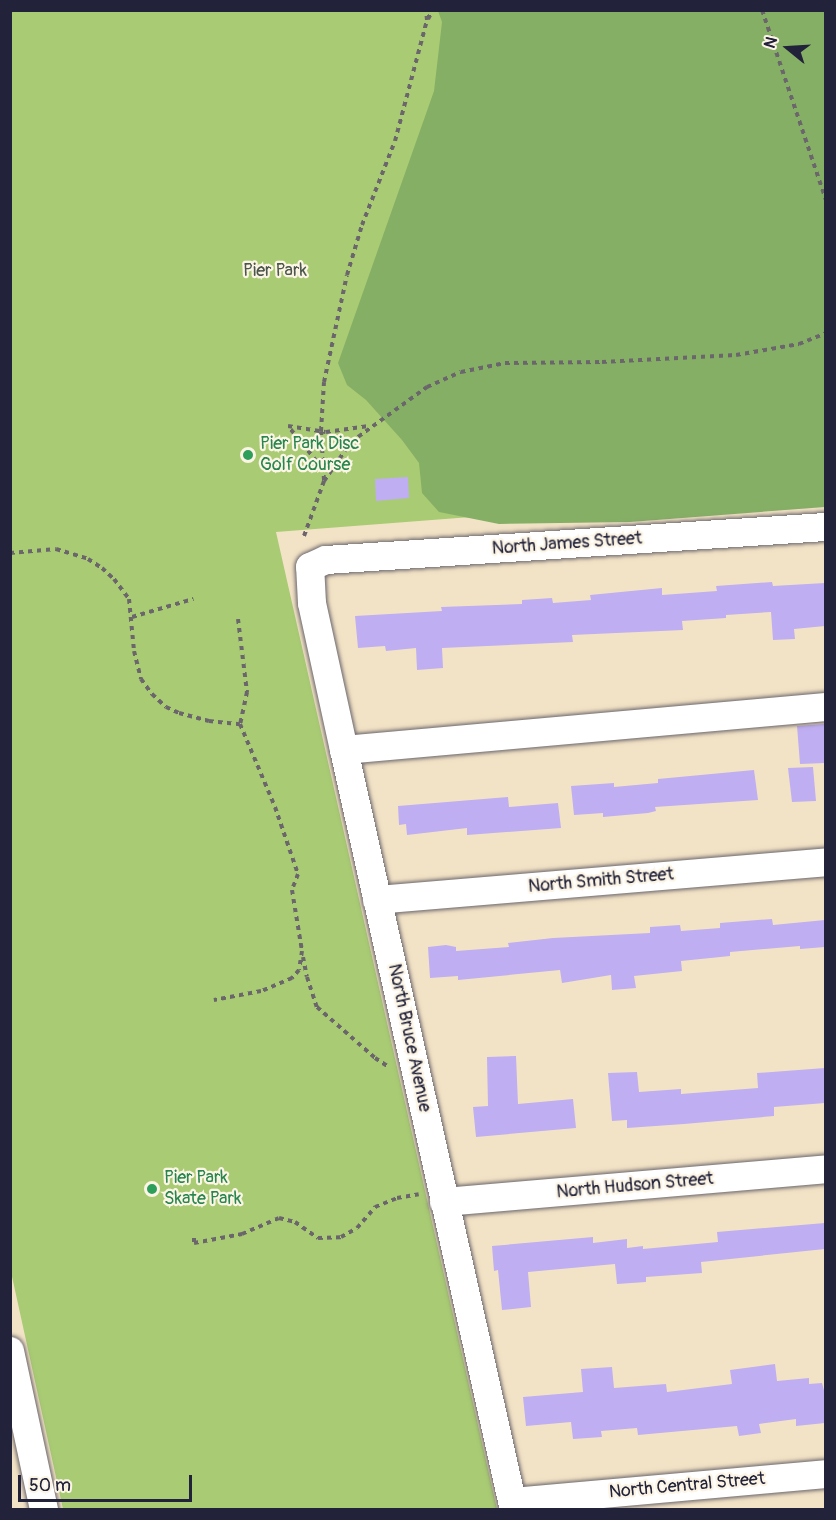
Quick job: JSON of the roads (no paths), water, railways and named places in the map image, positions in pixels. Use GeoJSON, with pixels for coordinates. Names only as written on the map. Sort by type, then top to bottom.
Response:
{"type":"FeatureCollection","features":[{"type":"Feature","properties":{"kind":"street","name":"North James Street"},"geometry":{"type":"LineString","coordinates":[[310,567],[326,560],[825,527]]}},
{"type":"Feature","properties":{"kind":"street","name":"North Bruce Avenue"},"geometry":{"type":"LineString","coordinates":[[310,567],[312,603],[514,1506]]}},
{"type":"Feature","properties":{"kind":"street"},"geometry":{"type":"LineString","coordinates":[[344,750],[825,707]]}},
{"type":"Feature","properties":{"kind":"street","name":"North Smith Street"},"geometry":{"type":"LineString","coordinates":[[377,900],[825,862]]}},
{"type":"Feature","properties":{"kind":"street","name":"North Hudson Street"},"geometry":{"type":"LineString","coordinates":[[443,1196],[825,1169]]}},
{"type":"Feature","properties":{"kind":"street"},"geometry":{"type":"LineString","coordinates":[[10,1351],[15,1392],[44,1509]]}},
{"type":"Feature","properties":{"kind":"street","name":"North Central Street"},"geometry":{"type":"LineString","coordinates":[[514,1506],[825,1474]]}},
{"type":"Feature","properties":{"kind":"place","name":"Pier Park Disc Golf Course"},"geometry":{"type":"Point","coordinates":[248,455]}},
{"type":"Feature","properties":{"kind":"place","name":"Pier Park Skate Park"},"geometry":{"type":"Point","coordinates":[152,1189]}},
{"type":"Feature","properties":{"kind":"park label","name":"Pier Park"},"geometry":{"type":"Point","coordinates":[275,271]}}]}
